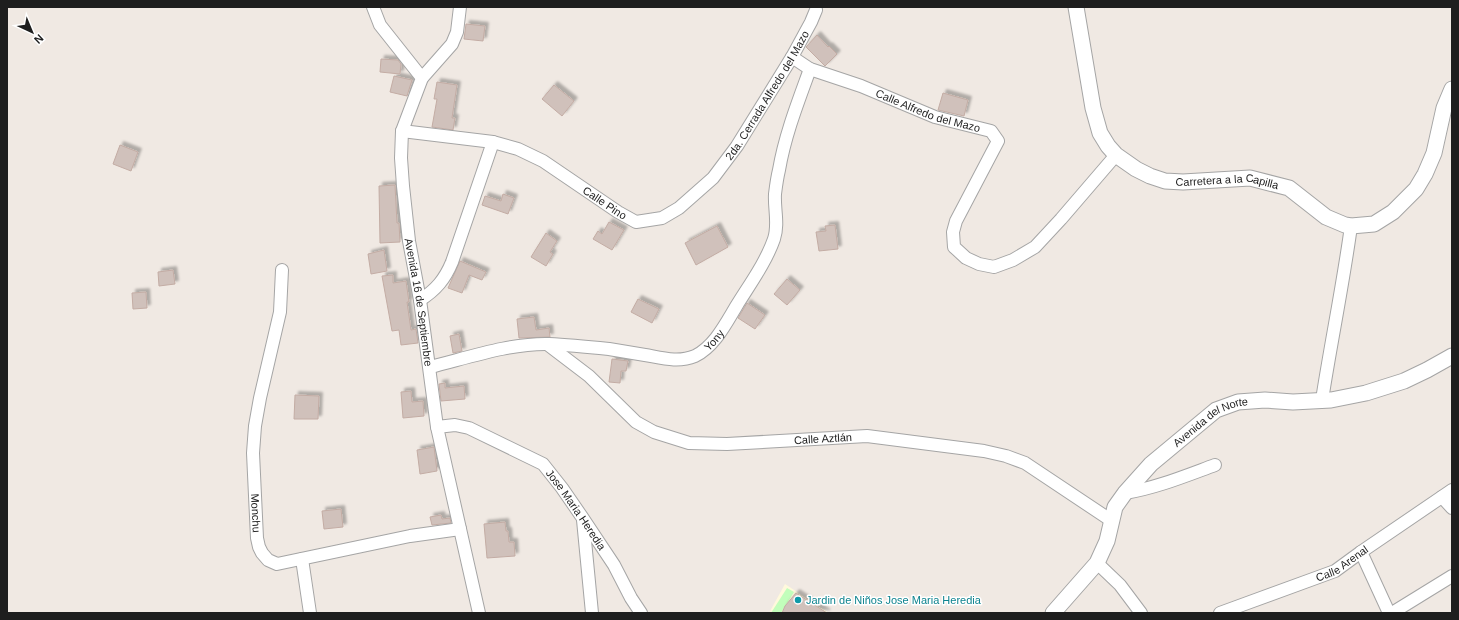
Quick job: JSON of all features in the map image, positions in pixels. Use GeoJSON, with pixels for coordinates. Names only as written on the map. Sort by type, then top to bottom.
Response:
{"type":"FeatureCollection","features":[{"type":"Feature","properties":{"kind":"street"},"geometry":{"type":"LineString","coordinates":[[373,7],[380,24],[422,78],[452,44],[457,32],[460,7]]}},
{"type":"Feature","properties":{"kind":"street","name":"Carretera a la Capilla"},"geometry":{"type":"LineString","coordinates":[[1076,7],[1093,108],[1100,133],[1116,155],[1136,169],[1165,181],[1184,182],[1250,178],[1289,188],[1326,216],[1345,225],[1351,226],[1374,224],[1393,212],[1416,189],[1425,174],[1434,153],[1444,108],[1452,89]]}},
{"type":"Feature","properties":{"kind":"street","name":"2da. Cerrada Alfredo del Mazo"},"geometry":{"type":"LineString","coordinates":[[713,178],[737,146],[792,57],[816,10]]}},
{"type":"Feature","properties":{"kind":"street","name":"Calle Alfredo del Mazo"},"geometry":{"type":"LineString","coordinates":[[792,57],[810,69],[860,86],[935,117],[991,131],[998,141],[956,221],[953,232],[954,247],[966,258],[979,264],[994,267],[1013,260],[1035,247],[1116,155]]}},
{"type":"Feature","properties":{"kind":"street","name":"Yony"},"geometry":{"type":"LineString","coordinates":[[430,367],[506,348],[526,345],[547,344],[608,349],[669,360],[687,359],[704,350],[713,341],[753,280],[774,239],[776,229],[775,194],[778,170],[787,133],[810,69]]}},
{"type":"Feature","properties":{"kind":"street","name":"Avenida 16 de Septiembre"},"geometry":{"type":"LineString","coordinates":[[422,78],[402,131],[401,158],[403,186],[409,241],[420,300],[437,426],[479,613]]}},
{"type":"Feature","properties":{"kind":"street","name":"Calle Pino"},"geometry":{"type":"LineString","coordinates":[[402,131],[493,142],[518,149],[543,161],[618,212],[636,222],[662,218],[679,208],[713,178]]}},
{"type":"Feature","properties":{"kind":"street"},"geometry":{"type":"LineString","coordinates":[[420,300],[437,287],[446,276],[493,142]]}},
{"type":"Feature","properties":{"kind":"street"},"geometry":{"type":"LineString","coordinates":[[1322,400],[1351,226]]}},
{"type":"Feature","properties":{"kind":"street","name":"Monchu"},"geometry":{"type":"LineString","coordinates":[[282,270],[280,312],[266,367],[255,426],[253,452],[257,538],[262,553],[268,560],[277,564],[410,536],[460,529]]}},
{"type":"Feature","properties":{"kind":"street","name":"Calle Aztlán"},"geometry":{"type":"LineString","coordinates":[[547,344],[589,376],[636,422],[654,432],[689,443],[727,444],[867,436],[984,451],[1006,456],[1025,463],[1112,521]]}},
{"type":"Feature","properties":{"kind":"street","name":"Avenida del Norte"},"geometry":{"type":"LineString","coordinates":[[1052,613],[1097,563],[1107,541],[1115,508],[1125,493],[1151,464],[1216,410],[1238,402],[1265,400],[1293,402],[1322,400],[1366,393],[1404,381],[1452,356]]}},
{"type":"Feature","properties":{"kind":"street","name":"Jose Maria Heredia"},"geometry":{"type":"LineString","coordinates":[[437,426],[455,425],[469,428],[543,464],[562,488],[614,565],[631,598],[642,613]]}},
{"type":"Feature","properties":{"kind":"street"},"geometry":{"type":"LineString","coordinates":[[1125,493],[1145,490],[1215,465]]}},
{"type":"Feature","properties":{"kind":"street"},"geometry":{"type":"LineString","coordinates":[[1447,493],[1452,508]]}},
{"type":"Feature","properties":{"kind":"street","name":"Calle Arenal"},"geometry":{"type":"LineString","coordinates":[[1220,613],[1335,571],[1447,493]]}},
{"type":"Feature","properties":{"kind":"street"},"geometry":{"type":"LineString","coordinates":[[582,517],[592,613]]}},
{"type":"Feature","properties":{"kind":"street"},"geometry":{"type":"LineString","coordinates":[[1361,552],[1390,613],[1452,576]]}},
{"type":"Feature","properties":{"kind":"street"},"geometry":{"type":"LineString","coordinates":[[302,559],[310,613]]}},
{"type":"Feature","properties":{"kind":"street"},"geometry":{"type":"LineString","coordinates":[[1097,563],[1120,586],[1141,613]]}},
{"type":"Feature","properties":{"kind":"shaded area"},"geometry":{"type":"Polygon","coordinates":[[[785,584],[829,613],[769,613],[785,584]]]}},
{"type":"Feature","properties":{"kind":"green space"},"geometry":{"type":"Polygon","coordinates":[[[787,588],[794,592],[781,613],[771,613],[787,588]]]}},
{"type":"Feature","properties":{"kind":"building"},"geometry":{"type":"Polygon","coordinates":[[[466,24],[485,26],[483,41],[464,39],[466,24]]]}},
{"type":"Feature","properties":{"kind":"building"},"geometry":{"type":"Polygon","coordinates":[[[817,35],[837,54],[825,66],[806,47],[817,35]]]}},
{"type":"Feature","properties":{"kind":"building"},"geometry":{"type":"Polygon","coordinates":[[[381,59],[398,60],[401,64],[400,74],[380,72],[381,59]]]}},
{"type":"Feature","properties":{"kind":"building"},"geometry":{"type":"Polygon","coordinates":[[[394,76],[412,80],[407,96],[390,92],[394,76]]]}},
{"type":"Feature","properties":{"kind":"building"},"geometry":{"type":"Polygon","coordinates":[[[437,82],[457,85],[452,118],[455,118],[453,130],[432,127],[437,99],[434,99],[437,82]]]}},
{"type":"Feature","properties":{"kind":"building"},"geometry":{"type":"Polygon","coordinates":[[[554,85],[574,101],[562,116],[542,99],[554,85]]]}},
{"type":"Feature","properties":{"kind":"building"},"geometry":{"type":"Polygon","coordinates":[[[943,93],[968,100],[964,116],[938,110],[943,93]]]}},
{"type":"Feature","properties":{"kind":"building"},"geometry":{"type":"Polygon","coordinates":[[[120,145],[138,152],[131,171],[113,164],[120,145]]]}},
{"type":"Feature","properties":{"kind":"building"},"geometry":{"type":"Polygon","coordinates":[[[395,185],[397,223],[399,223],[400,242],[380,243],[379,186],[395,185]]]}},
{"type":"Feature","properties":{"kind":"building"},"geometry":{"type":"Polygon","coordinates":[[[503,194],[514,198],[508,214],[482,205],[485,196],[501,201],[503,194]]]}},
{"type":"Feature","properties":{"kind":"building"},"geometry":{"type":"Polygon","coordinates":[[[609,222],[624,230],[612,250],[593,239],[598,231],[602,234],[609,222]]]}},
{"type":"Feature","properties":{"kind":"building"},"geometry":{"type":"Polygon","coordinates":[[[835,225],[838,249],[819,251],[816,232],[826,231],[825,226],[835,225]]]}},
{"type":"Feature","properties":{"kind":"building"},"geometry":{"type":"Polygon","coordinates":[[[717,226],[728,247],[696,265],[685,243],[717,226]]]}},
{"type":"Feature","properties":{"kind":"building"},"geometry":{"type":"Polygon","coordinates":[[[546,233],[557,241],[550,252],[553,254],[546,266],[531,257],[546,233]]]}},
{"type":"Feature","properties":{"kind":"building"},"geometry":{"type":"Polygon","coordinates":[[[384,250],[387,271],[371,274],[368,254],[384,250]]]}},
{"type":"Feature","properties":{"kind":"building"},"geometry":{"type":"Polygon","coordinates":[[[460,261],[486,272],[482,280],[469,275],[462,293],[448,288],[460,261]]]}},
{"type":"Feature","properties":{"kind":"building"},"geometry":{"type":"Polygon","coordinates":[[[173,270],[175,284],[159,286],[158,272],[173,270]]]}},
{"type":"Feature","properties":{"kind":"building"},"geometry":{"type":"Polygon","coordinates":[[[393,275],[393,283],[406,281],[411,330],[416,329],[418,343],[401,345],[399,330],[392,331],[382,276],[393,275]]]}},
{"type":"Feature","properties":{"kind":"building"},"geometry":{"type":"Polygon","coordinates":[[[787,279],[800,290],[787,305],[774,294],[787,279]]]}},
{"type":"Feature","properties":{"kind":"building"},"geometry":{"type":"Polygon","coordinates":[[[146,292],[147,308],[133,309],[132,293],[146,292]]]}},
{"type":"Feature","properties":{"kind":"building"},"geometry":{"type":"Polygon","coordinates":[[[638,299],[659,309],[652,323],[631,312],[638,299]]]}},
{"type":"Feature","properties":{"kind":"building"},"geometry":{"type":"Polygon","coordinates":[[[747,303],[765,315],[755,329],[738,318],[747,303]]]}},
{"type":"Feature","properties":{"kind":"building"},"geometry":{"type":"Polygon","coordinates":[[[534,317],[536,330],[549,328],[550,337],[519,338],[517,319],[534,317]]]}},
{"type":"Feature","properties":{"kind":"building"},"geometry":{"type":"Polygon","coordinates":[[[459,334],[462,351],[453,353],[450,336],[459,334]]]}},
{"type":"Feature","properties":{"kind":"building"},"geometry":{"type":"Polygon","coordinates":[[[612,359],[628,361],[626,371],[621,371],[620,383],[609,382],[612,359]]]}},
{"type":"Feature","properties":{"kind":"building"},"geometry":{"type":"Polygon","coordinates":[[[445,383],[445,388],[464,386],[465,399],[441,401],[439,384],[445,383]]]}},
{"type":"Feature","properties":{"kind":"building"},"geometry":{"type":"Polygon","coordinates":[[[411,391],[412,402],[423,401],[424,416],[403,418],[401,392],[411,391]]]}},
{"type":"Feature","properties":{"kind":"building"},"geometry":{"type":"Polygon","coordinates":[[[295,395],[319,396],[318,419],[294,419],[295,395]]]}},
{"type":"Feature","properties":{"kind":"building"},"geometry":{"type":"Polygon","coordinates":[[[434,447],[437,471],[420,474],[417,450],[434,447]]]}},
{"type":"Feature","properties":{"kind":"building"},"geometry":{"type":"Polygon","coordinates":[[[341,509],[343,527],[324,529],[322,511],[341,509]]]}},
{"type":"Feature","properties":{"kind":"building"},"geometry":{"type":"Polygon","coordinates":[[[441,515],[442,519],[450,518],[451,523],[432,525],[430,517],[441,515]]]}},
{"type":"Feature","properties":{"kind":"building"},"geometry":{"type":"Polygon","coordinates":[[[505,522],[509,542],[514,542],[515,556],[487,558],[484,524],[505,522]]]}},
{"type":"Feature","properties":{"kind":"building","name":"Jardin de Niños Jose Maria Heredia"},"geometry":{"type":"Polygon","coordinates":[[[796,593],[827,613],[782,613],[785,606],[796,593]]]}},
{"type":"Feature","properties":{"kind":"place","name":"Jardin de Niños Jose Maria Heredia"},"geometry":{"type":"Point","coordinates":[798,600]}}]}
